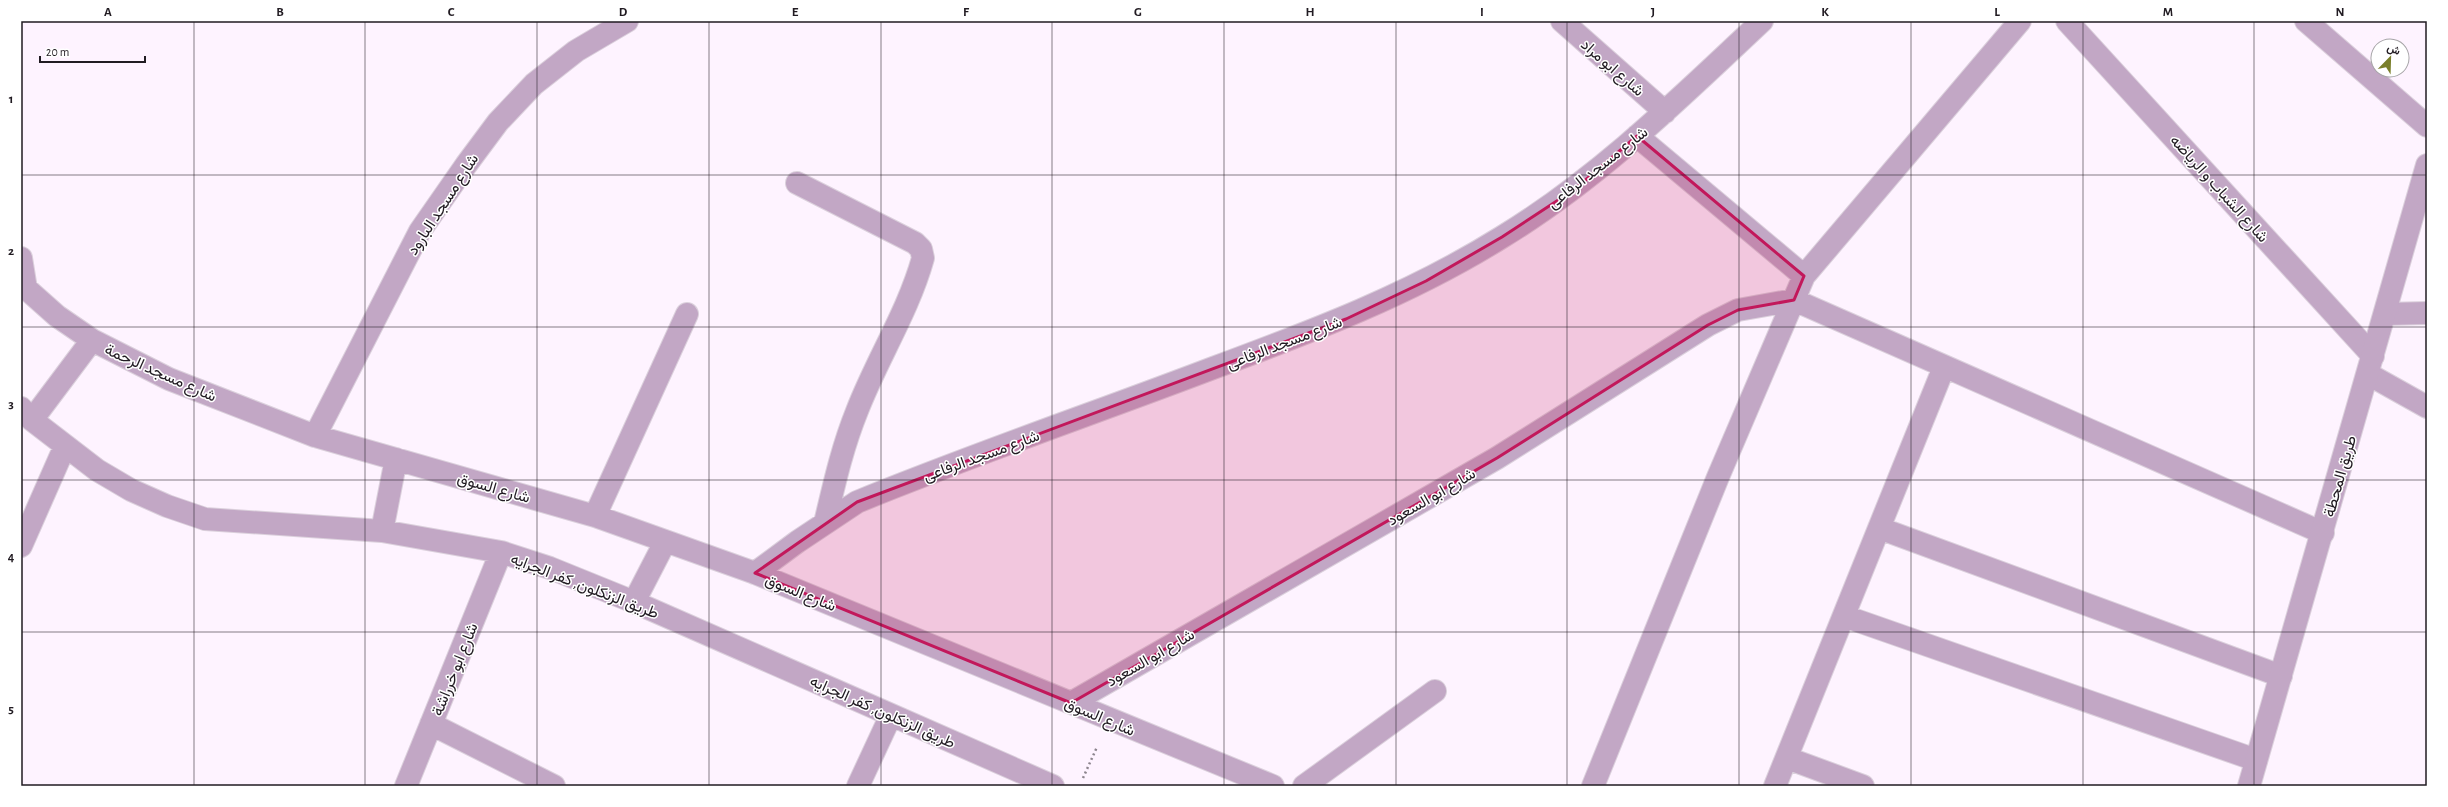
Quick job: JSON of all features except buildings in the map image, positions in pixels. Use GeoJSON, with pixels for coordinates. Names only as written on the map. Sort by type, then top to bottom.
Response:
{"type":"FeatureCollection","features":[{"type":"Feature","properties":{"kind":"street","name":"شارع مسجد البارود"},"geometry":{"type":"LineString","coordinates":[[315,436],[420,231],[498,122],[534,84],[576,51],[627,21]]}},
{"type":"Feature","properties":{"kind":"street","name":"شارع ابو مراد"},"geometry":{"type":"LineString","coordinates":[[1562,21],[1665,112]]}},
{"type":"Feature","properties":{"kind":"street","name":"شارع مسجد الرفاعى"},"geometry":{"type":"LineString","coordinates":[[755,573],[825,523],[858,502],[891,488],[1346,319],[1426,281],[1502,238],[1575,189],[1665,112],[1762,21]]}},
{"type":"Feature","properties":{"kind":"street"},"geometry":{"type":"LineString","coordinates":[[1593,786],[1718,477],[1804,276],[2020,21]]}},
{"type":"Feature","properties":{"kind":"street","name":"شارع الشباب و الرياضه"},"geometry":{"type":"LineString","coordinates":[[2067,21],[2370,365],[2427,407]]}},
{"type":"Feature","properties":{"kind":"street"},"geometry":{"type":"LineString","coordinates":[[2306,21],[2427,126]]}},
{"type":"Feature","properties":{"kind":"street"},"geometry":{"type":"LineString","coordinates":[[1638,136],[1804,276]]}},
{"type":"Feature","properties":{"kind":"street","name":"طريق المحطة"},"geometry":{"type":"LineString","coordinates":[[2248,786],[2323,533],[2427,165]]}},
{"type":"Feature","properties":{"kind":"street"},"geometry":{"type":"LineString","coordinates":[[797,183],[915,243],[922,249],[923,258],[899,322],[857,411],[840,457],[825,523]]}},
{"type":"Feature","properties":{"kind":"street"},"geometry":{"type":"LineString","coordinates":[[21,258],[23,286]]}},
{"type":"Feature","properties":{"kind":"street","name":"شارع مسجد الرحمة"},"geometry":{"type":"LineString","coordinates":[[23,286],[57,316],[92,340],[169,379],[315,436]]}},
{"type":"Feature","properties":{"kind":"street"},"geometry":{"type":"LineString","coordinates":[[1794,300],[2323,533]]}},
{"type":"Feature","properties":{"kind":"street","name":"شارع ابو السعود"},"geometry":{"type":"LineString","coordinates":[[1070,703],[1497,458],[1708,325],[1738,310],[1794,300]]}},
{"type":"Feature","properties":{"kind":"street"},"geometry":{"type":"LineString","coordinates":[[2385,314],[2427,313]]}},
{"type":"Feature","properties":{"kind":"street"},"geometry":{"type":"LineString","coordinates":[[595,516],[687,314]]}},
{"type":"Feature","properties":{"kind":"street"},"geometry":{"type":"LineString","coordinates":[[31,412],[92,340]]}},
{"type":"Feature","properties":{"kind":"street"},"geometry":{"type":"LineString","coordinates":[[1775,786],[1944,366]]}},
{"type":"Feature","properties":{"kind":"street","name":"طريق الزنكلون, كفر الجرايه"},"geometry":{"type":"LineString","coordinates":[[31,412],[65,446],[97,470],[131,490],[167,506],[205,519],[382,531],[501,552],[550,568],[634,602],[1053,786]]}},
{"type":"Feature","properties":{"kind":"street","name":"شارع السوق"},"geometry":{"type":"LineString","coordinates":[[315,436],[595,516],[755,573],[1273,786]]}},
{"type":"Feature","properties":{"kind":"street"},"geometry":{"type":"LineString","coordinates":[[21,546],[65,446]]}},
{"type":"Feature","properties":{"kind":"street"},"geometry":{"type":"LineString","coordinates":[[382,531],[396,459]]}},
{"type":"Feature","properties":{"kind":"street"},"geometry":{"type":"LineString","coordinates":[[1879,528],[2281,676]]}},
{"type":"Feature","properties":{"kind":"street"},"geometry":{"type":"LineString","coordinates":[[634,602],[665,542]]}},
{"type":"Feature","properties":{"kind":"street","name":"شارع ابو خرراشة"},"geometry":{"type":"LineString","coordinates":[[406,786],[501,552]]}},
{"type":"Feature","properties":{"kind":"street"},"geometry":{"type":"LineString","coordinates":[[1844,616],[2256,760]]}},
{"type":"Feature","properties":{"kind":"street"},"geometry":{"type":"LineString","coordinates":[[1304,786],[1435,691]]}},
{"type":"Feature","properties":{"kind":"street"},"geometry":{"type":"LineString","coordinates":[[858,786],[891,715]]}},
{"type":"Feature","properties":{"kind":"street"},"geometry":{"type":"LineString","coordinates":[[431,724],[554,786]]}},
{"type":"Feature","properties":{"kind":"street"},"geometry":{"type":"LineString","coordinates":[[1787,758],[1863,786]]}},
{"type":"Feature","properties":{"kind":"path"},"geometry":{"type":"LineString","coordinates":[[1082,779],[1110,720]]}},
{"type":"Feature","properties":{"kind":"highlighted area"},"geometry":{"type":"Polygon","coordinates":[[[1637,136],[1804,276],[1794,300],[1738,310],[1708,325],[1497,458],[1071,703],[755,573],[857,502],[1346,319],[1426,281],[1502,237],[1575,189],[1637,136]]]}}]}
